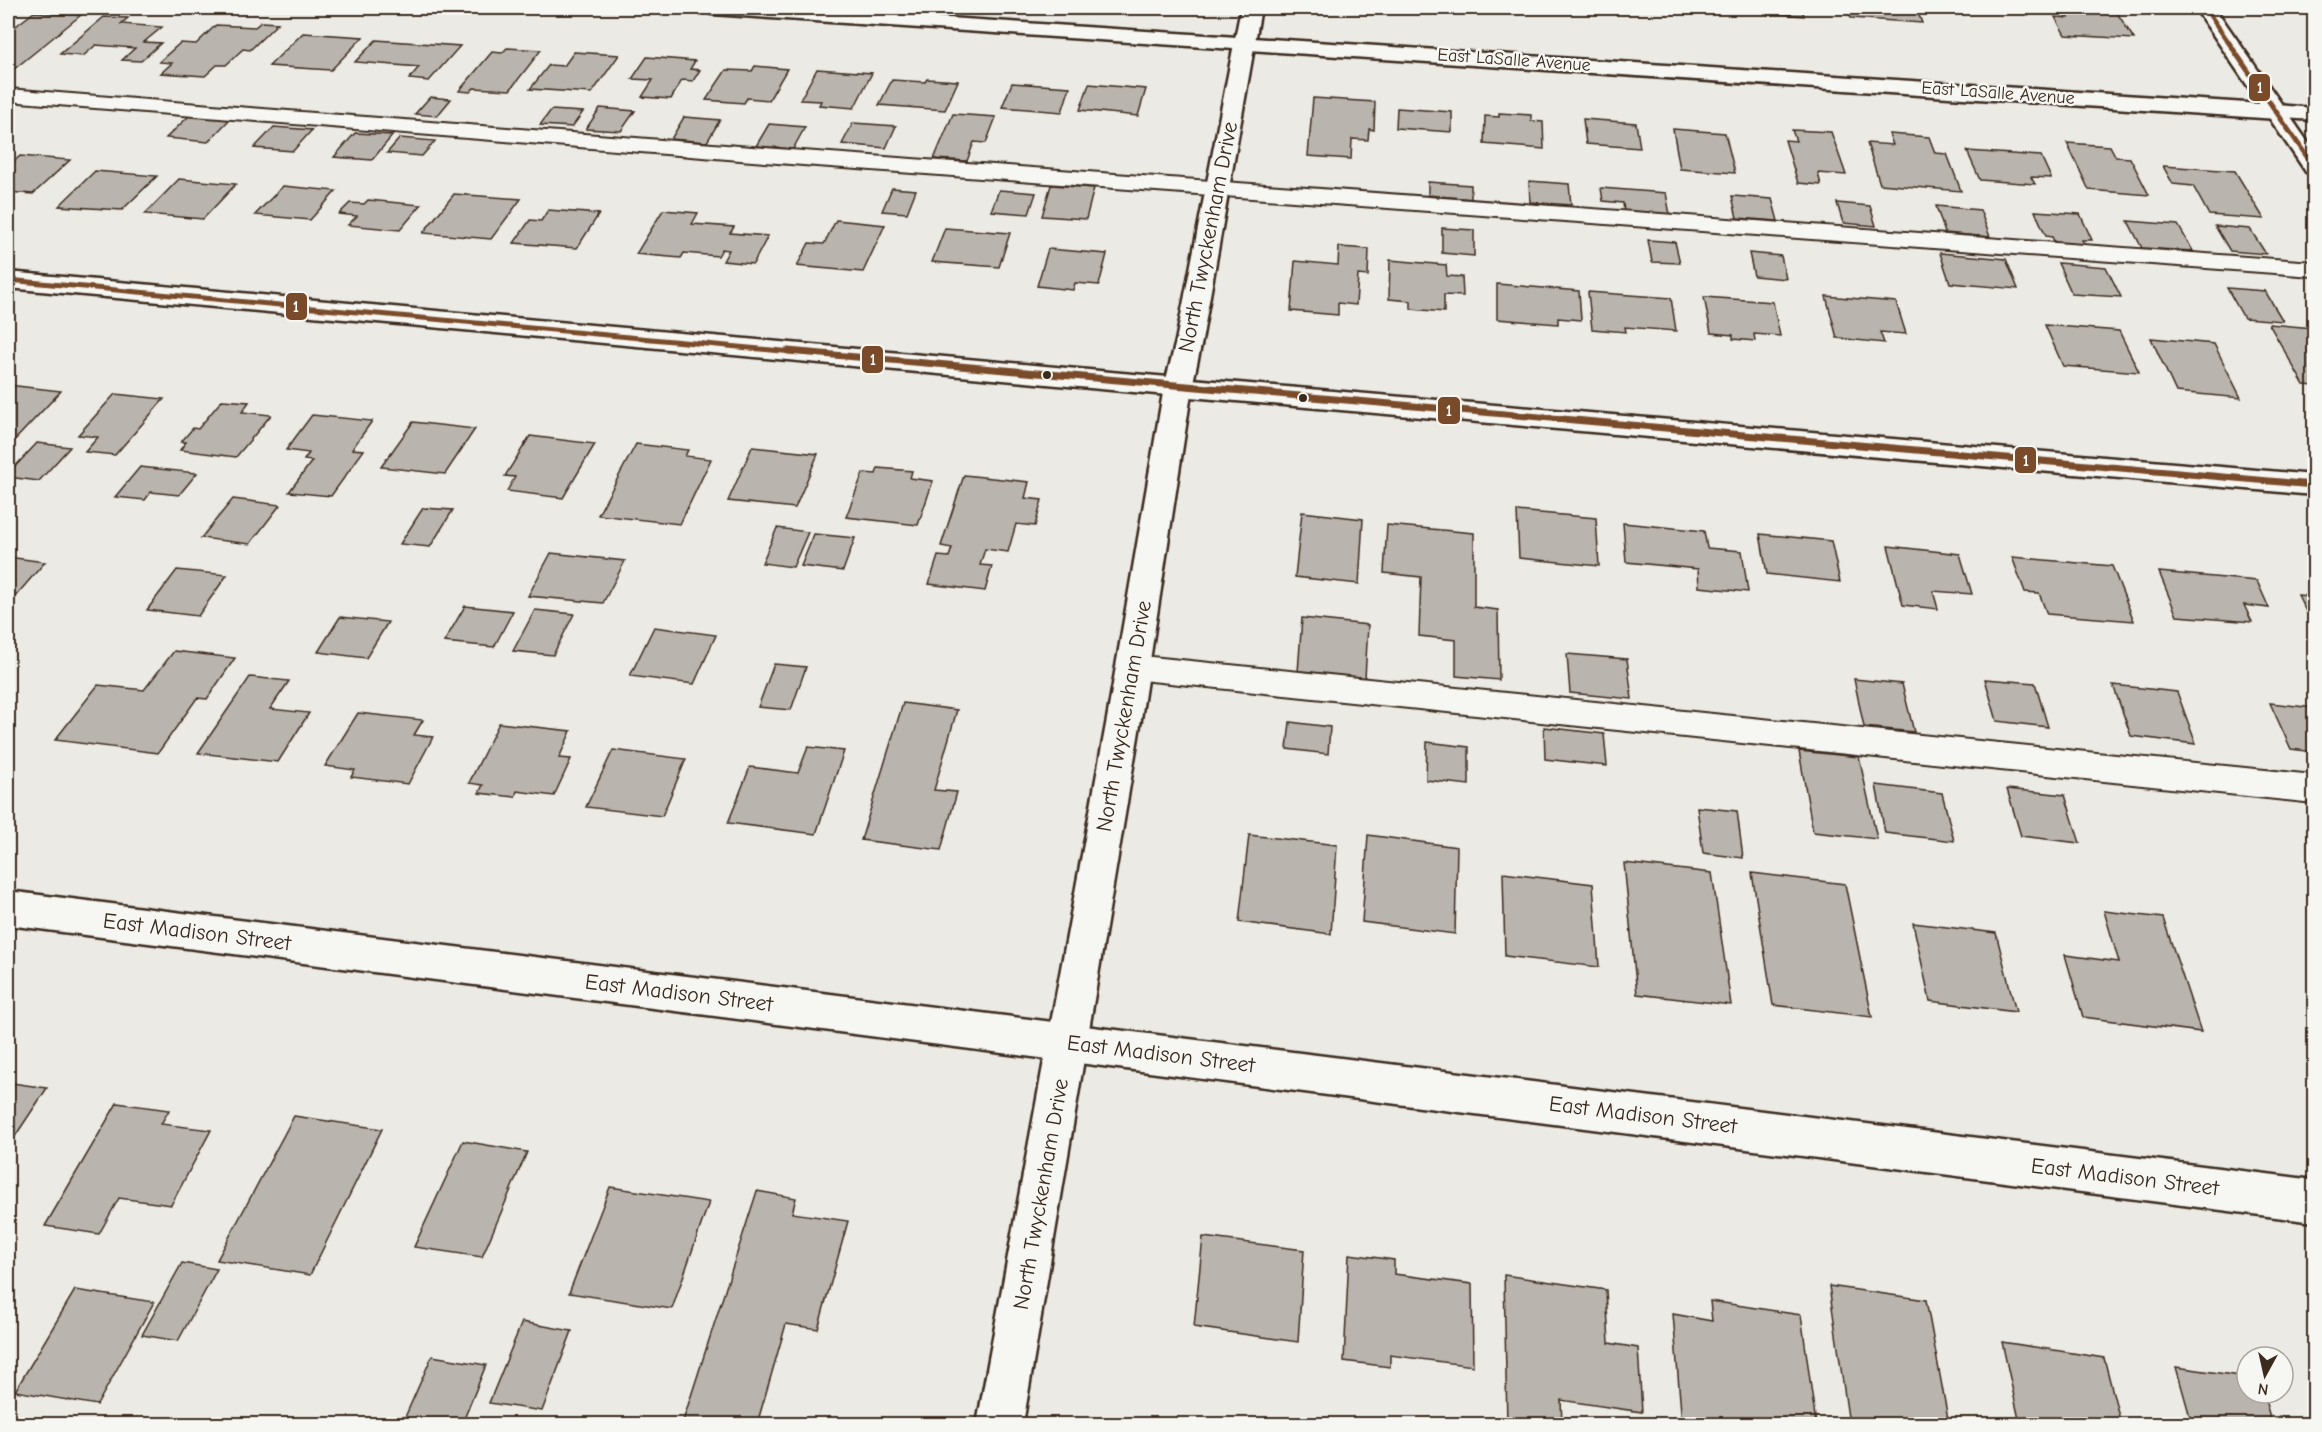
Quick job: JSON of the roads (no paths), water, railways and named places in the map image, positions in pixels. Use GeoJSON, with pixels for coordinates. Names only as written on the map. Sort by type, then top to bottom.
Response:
{"type":"FeatureCollection","features":[{"type":"Feature","properties":{"kind":"street","name":"East LaSalle Avenue"},"geometry":{"type":"LineString","coordinates":[[712,8],[2314,114]]}},
{"type":"Feature","properties":{"kind":"street","name":"North Twyckenham Drive"},"geometry":{"type":"LineString","coordinates":[[1000,1425],[1132,668],[1178,387],[1251,8]]}},
{"type":"Feature","properties":{"kind":"street"},"geometry":{"type":"LineString","coordinates":[[2205,8],[2314,167]]}},
{"type":"Feature","properties":{"kind":"street"},"geometry":{"type":"LineString","coordinates":[[8,280],[1178,387],[2314,485]]}},
{"type":"Feature","properties":{"kind":"street","name":"East Madison Street"},"geometry":{"type":"LineString","coordinates":[[8,908],[2314,1201]]}},
{"type":"Feature","properties":{"kind":"lane"},"geometry":{"type":"LineString","coordinates":[[8,95],[779,156],[2314,268]]}},
{"type":"Feature","properties":{"kind":"lane"},"geometry":{"type":"LineString","coordinates":[[1132,668],[2314,789]]}}]}
